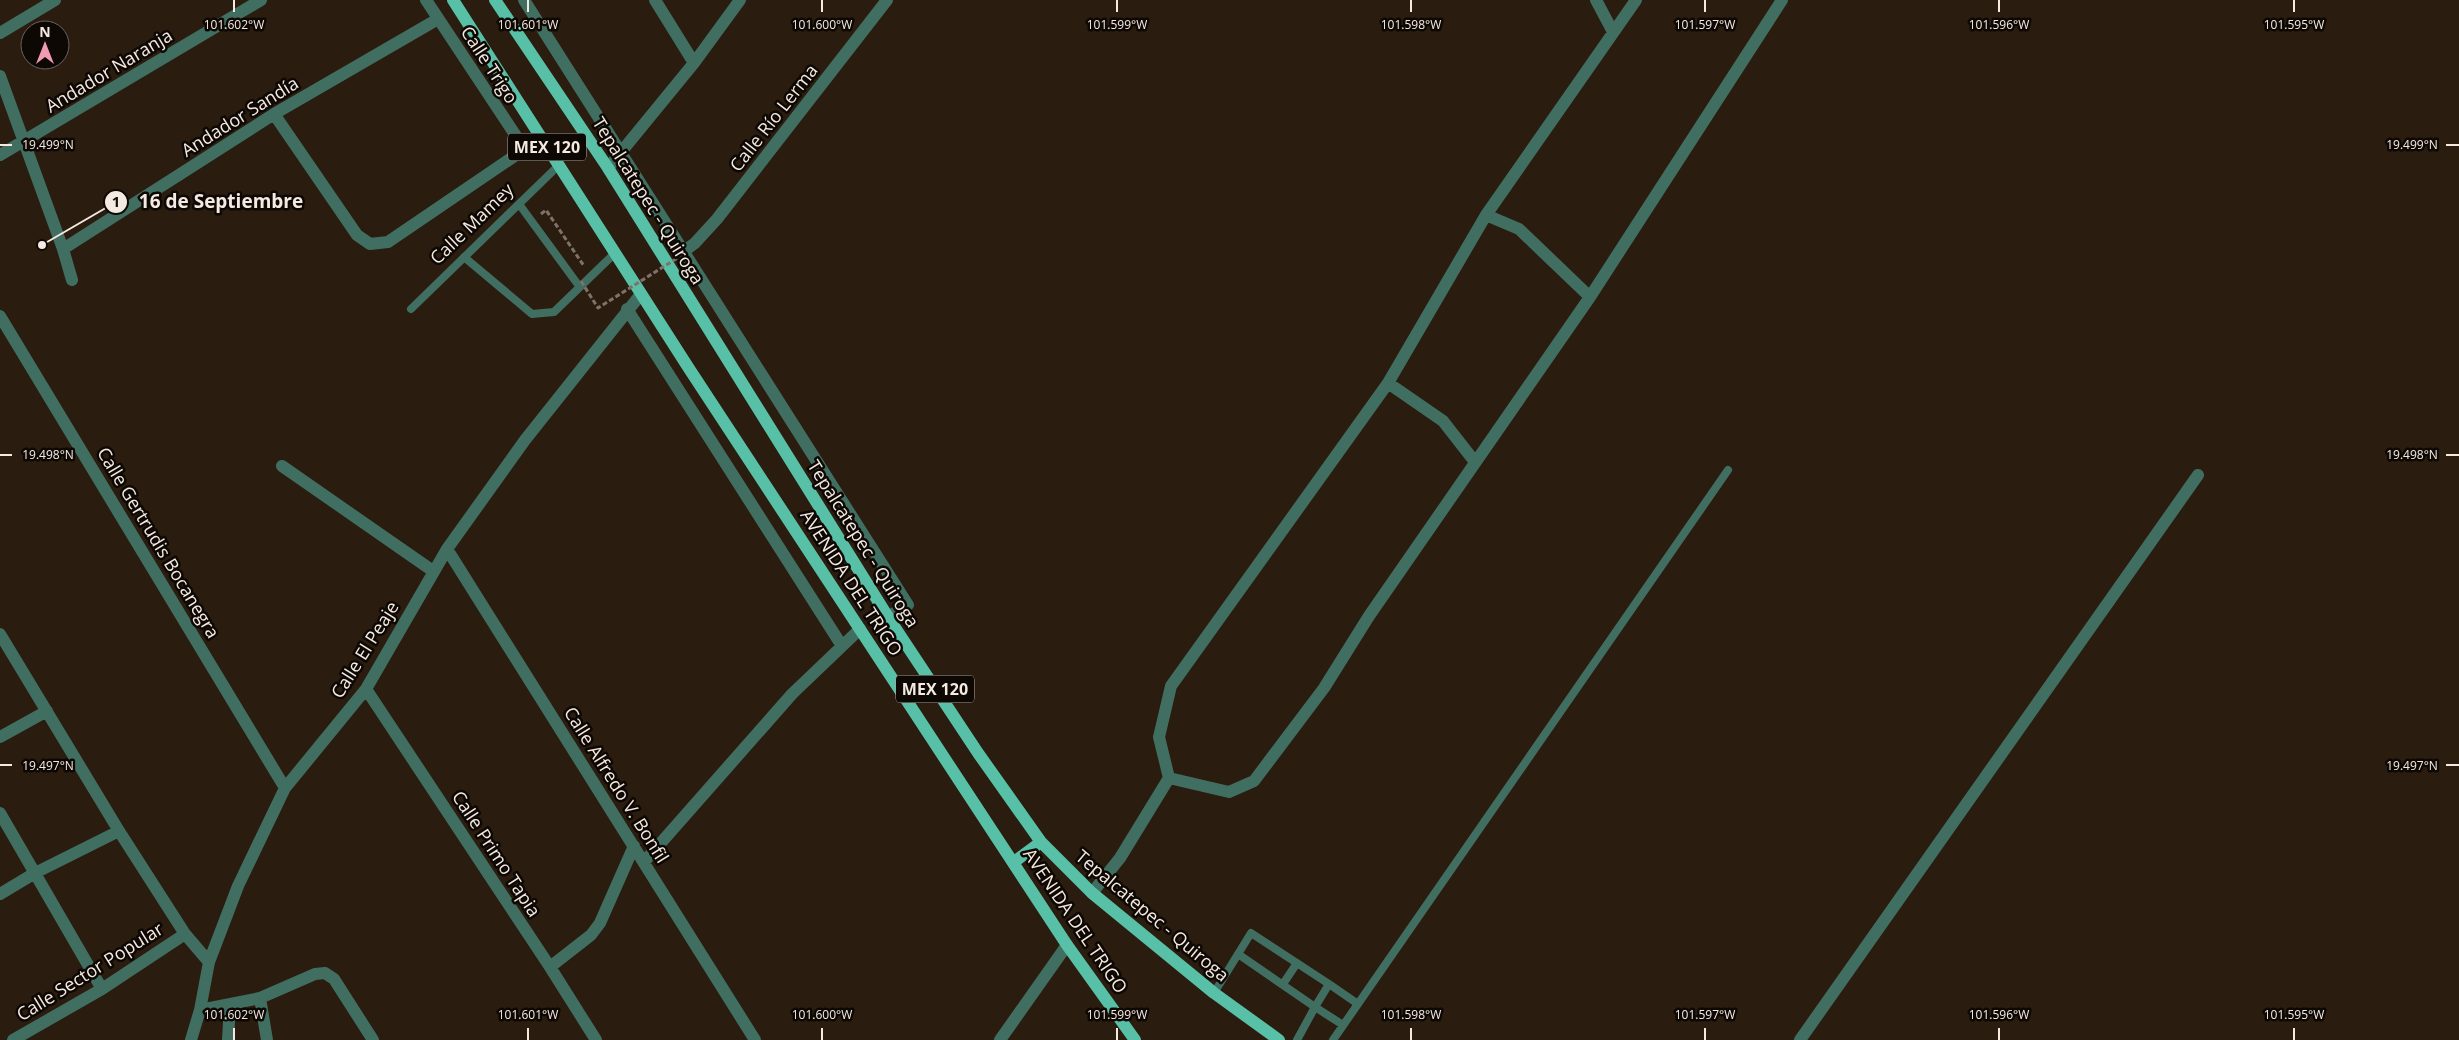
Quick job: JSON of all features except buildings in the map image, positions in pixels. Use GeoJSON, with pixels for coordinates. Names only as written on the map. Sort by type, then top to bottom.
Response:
{"type":"FeatureCollection","features":[{"type":"Feature","properties":{"kind":"main road","name":"MEX 120"},"geometry":{"type":"LineString","coordinates":[[453,0],[641,294]]}},
{"type":"Feature","properties":{"kind":"main road","name":"Tepalcatepec - Quiroga"},"geometry":{"type":"LineString","coordinates":[[495,0],[608,168],[888,617],[978,753],[1041,842],[1092,893],[1214,993],[1279,1040]]}},
{"type":"Feature","properties":{"kind":"main road","name":"AVENIDA DEL TRIGO"},"geometry":{"type":"LineString","coordinates":[[641,294],[1067,944],[1135,1040]]}},
{"type":"Feature","properties":{"kind":"main road"},"geometry":{"type":"LineString","coordinates":[[1014,862],[1041,842]]}},
{"type":"Feature","properties":{"kind":"street"},"geometry":{"type":"LineString","coordinates":[[0,33],[55,0]]}},
{"type":"Feature","properties":{"kind":"street","name":"Andador Naranja"},"geometry":{"type":"LineString","coordinates":[[0,155],[260,0]]}},
{"type":"Feature","properties":{"kind":"street","name":"Calle Trigo"},"geometry":{"type":"LineString","coordinates":[[426,0],[524,148]]}},
{"type":"Feature","properties":{"kind":"street"},"geometry":{"type":"LineString","coordinates":[[524,0],[622,153],[681,254],[908,605],[888,617]]}},
{"type":"Feature","properties":{"kind":"street"},"geometry":{"type":"LineString","coordinates":[[655,0],[694,63]]}},
{"type":"Feature","properties":{"kind":"street"},"geometry":{"type":"LineString","coordinates":[[608,168],[694,63],[740,0]]}},
{"type":"Feature","properties":{"kind":"street","name":"Calle Río Lerma"},"geometry":{"type":"LineString","coordinates":[[681,254],[695,243],[717,219],[887,0]]}},
{"type":"Feature","properties":{"kind":"street"},"geometry":{"type":"LineString","coordinates":[[1596,0],[1613,32]]}},
{"type":"Feature","properties":{"kind":"street"},"geometry":{"type":"LineString","coordinates":[[1092,893],[1120,858],[1169,778],[1159,737],[1171,686],[1388,383],[1486,215],[1636,0]]}},
{"type":"Feature","properties":{"kind":"street"},"geometry":{"type":"LineString","coordinates":[[1169,778],[1229,792],[1254,781],[1324,688],[1369,616],[1590,297],[1782,0]]}},
{"type":"Feature","properties":{"kind":"street","name":"Andador Sandía"},"geometry":{"type":"LineString","coordinates":[[63,250],[274,114],[438,19]]}},
{"type":"Feature","properties":{"kind":"street"},"geometry":{"type":"LineString","coordinates":[[0,76],[72,280]]}},
{"type":"Feature","properties":{"kind":"street"},"geometry":{"type":"LineString","coordinates":[[274,114],[357,235],[370,244],[388,242],[541,138]]}},
{"type":"Feature","properties":{"kind":"street"},"geometry":{"type":"LineString","coordinates":[[1486,215],[1519,229],[1590,297]]}},
{"type":"Feature","properties":{"kind":"street","name":"Calle El Peaje"},"geometry":{"type":"LineString","coordinates":[[191,1040],[200,1010],[209,962],[238,886],[286,788],[366,688],[447,549],[525,440],[627,309],[641,294]]}},
{"type":"Feature","properties":{"kind":"street"},"geometry":{"type":"LineString","coordinates":[[627,309],[842,646]]}},
{"type":"Feature","properties":{"kind":"street","name":"Calle Gertrudis Bocanegra"},"geometry":{"type":"LineString","coordinates":[[0,316],[286,788]]}},
{"type":"Feature","properties":{"kind":"street"},"geometry":{"type":"LineString","coordinates":[[1388,383],[1443,421],[1474,462]]}},
{"type":"Feature","properties":{"kind":"street"},"geometry":{"type":"LineString","coordinates":[[282,466],[434,571]]}},
{"type":"Feature","properties":{"kind":"street"},"geometry":{"type":"LineString","coordinates":[[1800,1040],[2198,475]]}},
{"type":"Feature","properties":{"kind":"street","name":"Calle Alfredo V. Bonfil"},"geometry":{"type":"LineString","coordinates":[[447,549],[754,1040]]}},
{"type":"Feature","properties":{"kind":"street"},"geometry":{"type":"LineString","coordinates":[[644,862],[792,694],[860,629]]}},
{"type":"Feature","properties":{"kind":"street"},"geometry":{"type":"LineString","coordinates":[[0,634],[119,831],[185,934],[209,962]]}},
{"type":"Feature","properties":{"kind":"street","name":"Calle Primo Tapia"},"geometry":{"type":"LineString","coordinates":[[366,688],[596,1040]]}},
{"type":"Feature","properties":{"kind":"street"},"geometry":{"type":"LineString","coordinates":[[0,737],[46,711]]}},
{"type":"Feature","properties":{"kind":"street"},"geometry":{"type":"LineString","coordinates":[[0,814],[102,989]]}},
{"type":"Feature","properties":{"kind":"street"},"geometry":{"type":"LineString","coordinates":[[0,894],[35,873],[119,831]]}},
{"type":"Feature","properties":{"kind":"street"},"geometry":{"type":"LineString","coordinates":[[550,967],[591,935],[600,923],[634,846]]}},
{"type":"Feature","properties":{"kind":"street","name":"Calle Sector Popular"},"geometry":{"type":"LineString","coordinates":[[14,1040],[102,989],[185,934]]}},
{"type":"Feature","properties":{"kind":"street"},"geometry":{"type":"LineString","coordinates":[[1000,1040],[1067,944]]}},
{"type":"Feature","properties":{"kind":"street"},"geometry":{"type":"LineString","coordinates":[[200,1010],[260,998],[315,974],[325,973],[334,979],[372,1040]]}},
{"type":"Feature","properties":{"kind":"street"},"geometry":{"type":"LineString","coordinates":[[260,998],[267,1040]]}},
{"type":"Feature","properties":{"kind":"street"},"geometry":{"type":"LineString","coordinates":[[228,1040],[230,1004]]}},
{"type":"Feature","properties":{"kind":"lane","name":"Calle Mamey"},"geometry":{"type":"LineString","coordinates":[[411,309],[558,166]]}},
{"type":"Feature","properties":{"kind":"lane"},"geometry":{"type":"LineString","coordinates":[[518,204],[580,283]]}},
{"type":"Feature","properties":{"kind":"lane"},"geometry":{"type":"LineString","coordinates":[[464,257],[532,314],[554,312],[580,283],[615,253]]}},
{"type":"Feature","properties":{"kind":"lane"},"geometry":{"type":"LineString","coordinates":[[1333,1040],[1728,470]]}},
{"type":"Feature","properties":{"kind":"lane"},"geometry":{"type":"LineString","coordinates":[[1214,993],[1251,933],[1358,1004]]}},
{"type":"Feature","properties":{"kind":"lane"},"geometry":{"type":"LineString","coordinates":[[1238,954],[1343,1025]]}},
{"type":"Feature","properties":{"kind":"lane"},"geometry":{"type":"LineString","coordinates":[[1283,984],[1296,963]]}},
{"type":"Feature","properties":{"kind":"lane"},"geometry":{"type":"LineString","coordinates":[[1298,1040],[1329,984]]}},
{"type":"Feature","properties":{"kind":"path"},"geometry":{"type":"LineString","coordinates":[[580,283],[598,308],[681,254]]}},
{"type":"Feature","properties":{"kind":"place","name":"16 de Septiembre"},"geometry":{"type":"Point","coordinates":[42,245]}}]}
